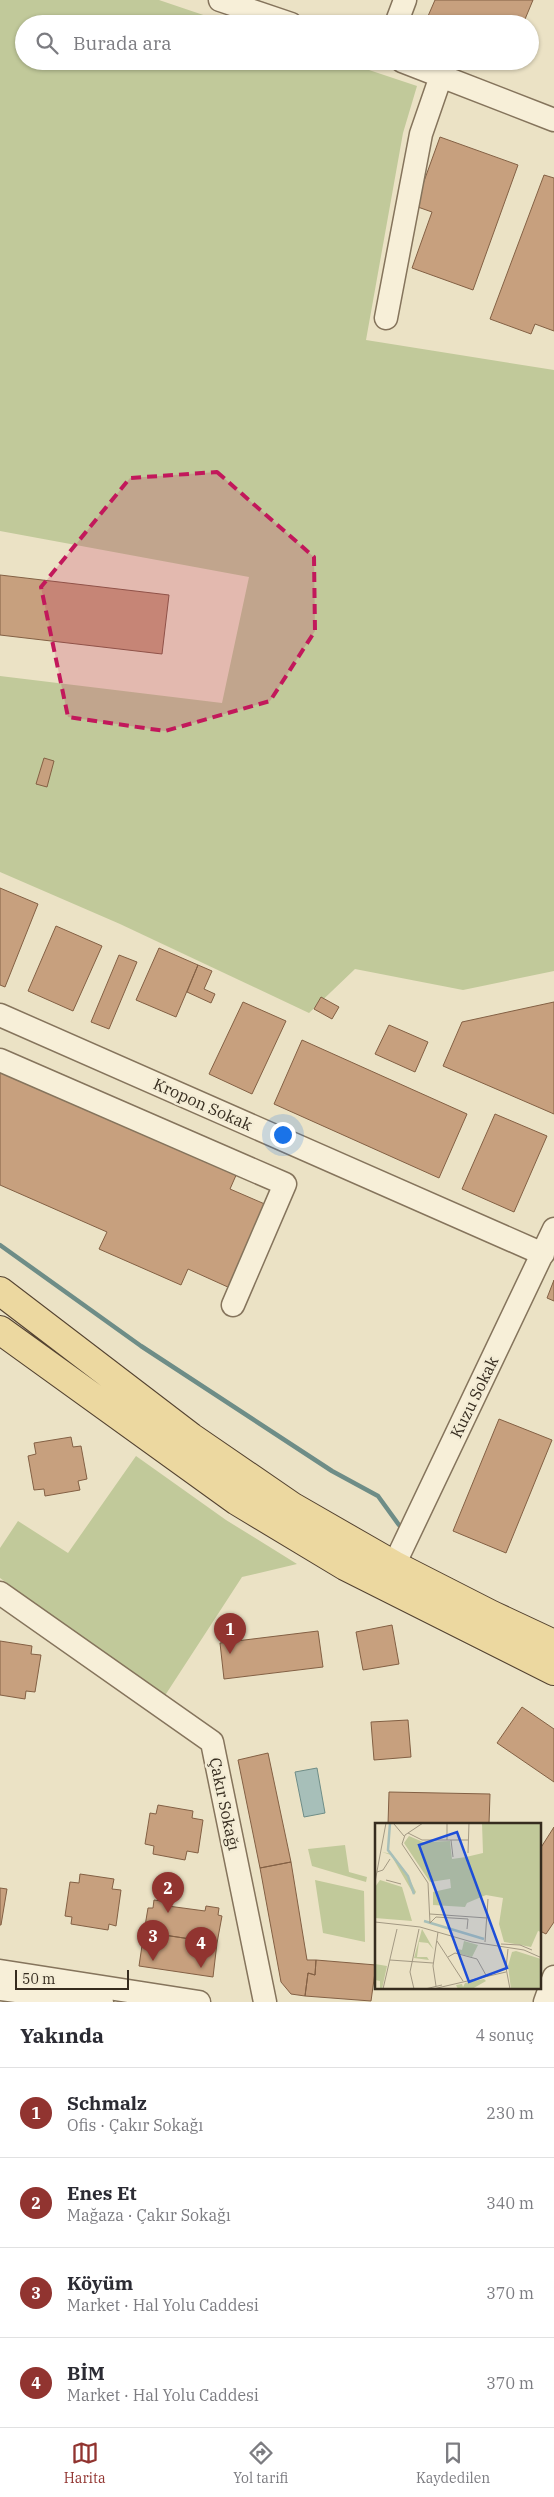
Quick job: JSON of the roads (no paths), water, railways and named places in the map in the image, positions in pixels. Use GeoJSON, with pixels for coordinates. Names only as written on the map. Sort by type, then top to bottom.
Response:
{"type":"FeatureCollection","features":[{"type":"Feature","properties":{"kind":"main road"},"geometry":{"type":"LineString","coordinates":[[0,1292],[244,1475],[293,1507],[394,1564],[492,1615],[554,1644]]}},
{"type":"Feature","properties":{"kind":"main road"},"geometry":{"type":"LineString","coordinates":[[0,1330],[237,1501],[345,1566],[554,1672]]}},
{"type":"Feature","properties":{"kind":"street"},"geometry":{"type":"LineString","coordinates":[[220,0],[264,15]]}},
{"type":"Feature","properties":{"kind":"street"},"geometry":{"type":"LineString","coordinates":[[400,15],[406,0]]}},
{"type":"Feature","properties":{"kind":"street"},"geometry":{"type":"LineString","coordinates":[[425,70],[554,120]]}},
{"type":"Feature","properties":{"kind":"street"},"geometry":{"type":"LineString","coordinates":[[386,318],[420,134],[441,76]]}},
{"type":"Feature","properties":{"kind":"street","name":"Kropon Sokak"},"geometry":{"type":"LineString","coordinates":[[0,1015],[543,1254]]}},
{"type":"Feature","properties":{"kind":"street"},"geometry":{"type":"LineString","coordinates":[[0,1060],[285,1184],[234,1305]]}},
{"type":"Feature","properties":{"kind":"street","name":"Kuzu Sokak"},"geometry":{"type":"LineString","coordinates":[[394,1564],[554,1229]]}},
{"type":"Feature","properties":{"kind":"street","name":"Çakır Sokağı"},"geometry":{"type":"LineString","coordinates":[[0,1593],[212,1742],[265,2002]]}},
{"type":"Feature","properties":{"kind":"street"},"geometry":{"type":"LineString","coordinates":[[0,1971],[199,2002]]}},
{"type":"Feature","properties":{"kind":"street"},"geometry":{"type":"LineString","coordinates":[[545,2002],[554,1977]]}},
{"type":"Feature","properties":{"kind":"street"},"geometry":{"type":"LineString","coordinates":[[0,1989],[102,2002]]}},
{"type":"Feature","properties":{"kind":"water"},"geometry":{"type":"Polygon","coordinates":[[[317,1768],[325,1813],[304,1817],[295,1772],[317,1768]]]}},
{"type":"Feature","properties":{"kind":"waterway"},"geometry":{"type":"LineString","coordinates":[[0,1245],[141,1346],[332,1471],[378,1496],[399,1525]]}},
{"type":"Feature","properties":{"kind":"place","name":"Schmalz"},"geometry":{"type":"Point","coordinates":[230,1654]}},
{"type":"Feature","properties":{"kind":"place","name":"Enes Et"},"geometry":{"type":"Point","coordinates":[168,1913]}},
{"type":"Feature","properties":{"kind":"place","name":"Köyüm"},"geometry":{"type":"Point","coordinates":[153,1961]}},
{"type":"Feature","properties":{"kind":"place","name":"BİM"},"geometry":{"type":"Point","coordinates":[201,1968]}}]}
